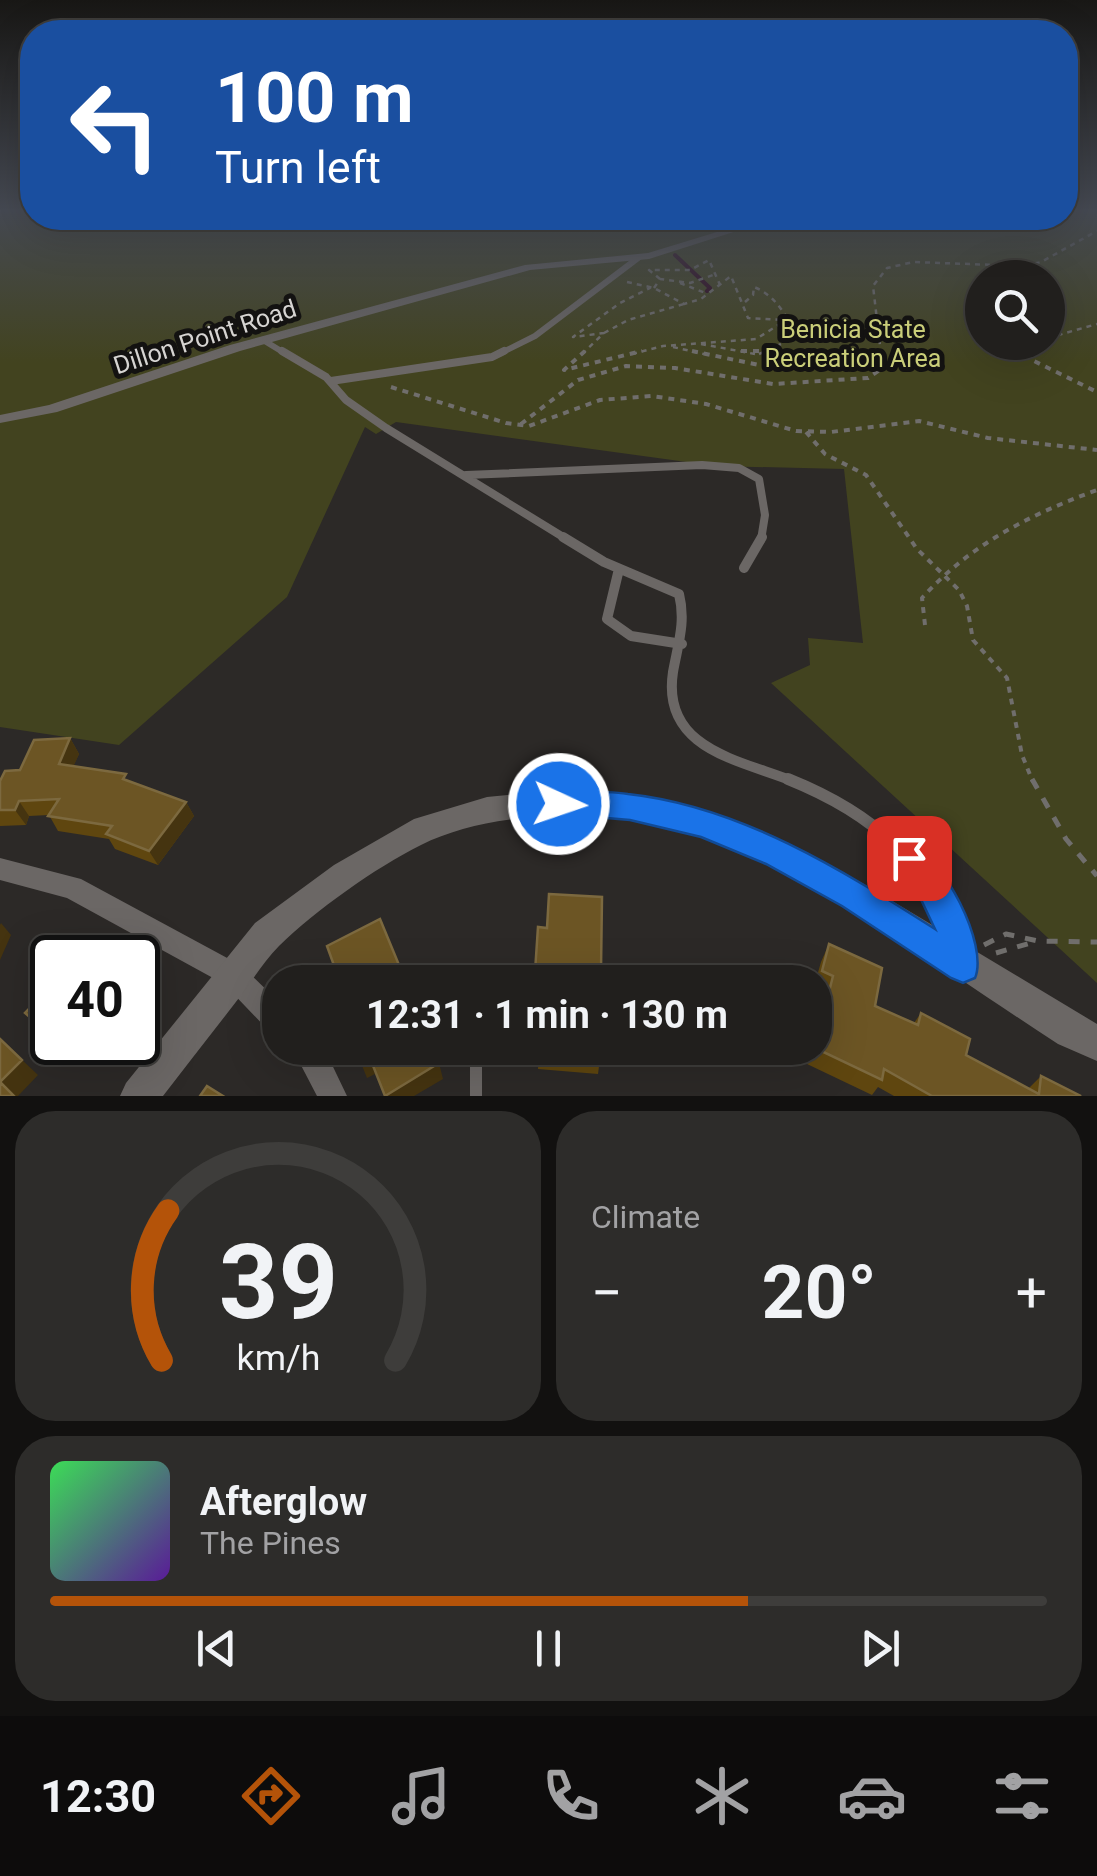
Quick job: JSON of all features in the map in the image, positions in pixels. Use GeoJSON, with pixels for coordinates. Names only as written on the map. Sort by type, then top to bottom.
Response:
{"type":"FeatureCollection","features":[{"type":"Feature","properties":{"kind":"street","name":"Dillon Point Road"},"geometry":{"type":"LineString","coordinates":[[0,419],[80,401],[264,340],[529,267],[612,260]]}},
{"type":"Feature","properties":{"kind":"street"},"geometry":{"type":"LineString","coordinates":[[139,1096],[267,935],[345,874],[414,833],[487,810],[559,804],[630,807],[704,824],[777,854],[853,895],[1071,1031],[1097,1042]]}},
{"type":"Feature","properties":{"kind":"street"},"geometry":{"type":"LineString","coordinates":[[0,869],[72,887],[233,975],[262,1004]]}},
{"type":"Feature","properties":{"kind":"street"},"geometry":{"type":"LineString","coordinates":[[318,1065],[332,1096]]}},
{"type":"Feature","properties":{"kind":"lane"},"geometry":{"type":"LineString","coordinates":[[331,381],[492,357],[535,336],[635,260]]}},
{"type":"Feature","properties":{"kind":"lane"},"geometry":{"type":"LineString","coordinates":[[264,340],[331,381],[346,400],[619,570],[654,580],[679,594],[685,610],[682,644],[670,689],[678,717],[697,742],[725,760],[826,795],[892,838],[926,877],[947,912],[963,966]]}},
{"type":"Feature","properties":{"kind":"lane"},"geometry":{"type":"LineString","coordinates":[[464,475],[671,465],[739,468],[759,479],[766,527],[760,551],[744,568]]}},
{"type":"Feature","properties":{"kind":"lane"},"geometry":{"type":"LineString","coordinates":[[619,570],[608,619],[614,629],[624,636],[682,644]]}},
{"type":"Feature","properties":{"kind":"lane"},"geometry":{"type":"LineString","coordinates":[[476,1065],[476,1096]]}},
{"type":"Feature","properties":{"kind":"path"},"geometry":{"type":"LineString","coordinates":[[708,260],[720,285]]}},
{"type":"Feature","properties":{"kind":"path"},"geometry":{"type":"LineString","coordinates":[[708,260],[692,269],[649,270],[660,279],[708,294]]}},
{"type":"Feature","properties":{"kind":"path"},"geometry":{"type":"LineString","coordinates":[[517,424],[530,420],[578,380],[613,368],[660,366],[773,384],[874,376],[884,344],[875,329],[872,291],[876,278],[886,268],[913,262],[1025,266],[1044,260]]}},
{"type":"Feature","properties":{"kind":"path"},"geometry":{"type":"LineString","coordinates":[[680,283],[716,274]]}},
{"type":"Feature","properties":{"kind":"path"},"geometry":{"type":"LineString","coordinates":[[733,277],[746,316],[752,320],[788,319],[756,338],[663,346],[564,370],[604,334],[628,320],[684,304],[733,277]]}},
{"type":"Feature","properties":{"kind":"path"},"geometry":{"type":"LineString","coordinates":[[613,278],[652,288],[684,304]]}},
{"type":"Feature","properties":{"kind":"path"},"geometry":{"type":"LineString","coordinates":[[604,334],[573,338],[660,279]]}},
{"type":"Feature","properties":{"kind":"path"},"geometry":{"type":"LineString","coordinates":[[691,343],[767,352],[792,339],[794,330],[788,319],[759,287],[754,287],[750,300],[744,302]]}},
{"type":"Feature","properties":{"kind":"path"},"geometry":{"type":"LineString","coordinates":[[1065,333],[1097,324]]}},
{"type":"Feature","properties":{"kind":"path"},"geometry":{"type":"LineString","coordinates":[[663,346],[760,365],[816,366]]}},
{"type":"Feature","properties":{"kind":"path"},"geometry":{"type":"LineString","coordinates":[[1032,360],[1097,392]]}},
{"type":"Feature","properties":{"kind":"path"},"geometry":{"type":"LineString","coordinates":[[353,379],[415,392],[517,424],[538,425],[600,400],[652,396],[706,404],[806,432],[919,421],[988,438],[1097,450]]}},
{"type":"Feature","properties":{"kind":"path"},"geometry":{"type":"LineString","coordinates":[[806,432],[825,454],[866,475],[916,549],[943,572],[967,606],[973,640],[1006,678],[1022,754],[1038,792],[1066,838],[1097,876]]}},
{"type":"Feature","properties":{"kind":"path"},"geometry":{"type":"LineString","coordinates":[[925,625],[922,598],[943,572],[978,543],[1053,506],[1097,490]]}},
{"type":"Feature","properties":{"kind":"path"},"geometry":{"type":"LineString","coordinates":[[963,966],[986,942],[1006,934],[1038,941],[1097,942]]}},
{"type":"Feature","properties":{"kind":"green space","name":"Benicia State Recreation Area"},"geometry":{"type":"Polygon","coordinates":[[[0,260],[965,260],[965,360],[1065,360],[1065,260],[1097,260],[1097,983],[771,683],[810,665],[808,638],[863,643],[844,469],[716,466],[396,422],[376,434],[365,427],[287,597],[119,745],[0,727],[0,260]]]}},
{"type":"Feature","properties":{"kind":"building"},"geometry":{"type":"Polygon","coordinates":[[[70,738],[59,764],[126,774],[123,779],[186,802],[149,851],[106,834],[112,826],[48,816],[59,799],[19,801],[15,810],[0,810],[0,781],[5,771],[20,770],[34,740],[70,738]]]}},
{"type":"Feature","properties":{"kind":"building"},"geometry":{"type":"Polygon","coordinates":[[[549,894],[602,897],[601,965],[535,965],[538,927],[547,928],[549,894]]]}},
{"type":"Feature","properties":{"kind":"building"},"geometry":{"type":"Polygon","coordinates":[[[380,919],[399,965],[334,965],[327,946],[380,919]]]}},
{"type":"Feature","properties":{"kind":"building"},"geometry":{"type":"Polygon","coordinates":[[[829,944],[882,968],[875,1006],[918,1025],[921,1013],[970,1039],[966,1055],[1039,1094],[1041,1076],[1081,1096],[932,1096],[884,1069],[882,1080],[832,1056],[832,965],[824,965],[829,944]]]}},
{"type":"Feature","properties":{"kind":"building"},"geometry":{"type":"Polygon","coordinates":[[[0,1039],[22,1060],[0,1082],[0,1039]]]}},
{"type":"Feature","properties":{"kind":"building"},"geometry":{"type":"Polygon","coordinates":[[[373,1065],[436,1065],[385,1096],[373,1065]]]}},
{"type":"Feature","properties":{"kind":"building"},"geometry":{"type":"Polygon","coordinates":[[[0,1082],[14,1096],[0,1096],[0,1082]]]}},
{"type":"Feature","properties":{"kind":"building"},"geometry":{"type":"Polygon","coordinates":[[[207,1086],[223,1096],[200,1096],[207,1086]]]}},
{"type":"Feature","properties":{"kind":"waterway"},"geometry":{"type":"LineString","coordinates":[[680,260],[710,288],[707,291]]}},
{"type":"Feature","properties":{"kind":"route"},"geometry":{"type":"LineString","coordinates":[[559,804],[630,807],[704,824],[777,854],[853,895],[963,966],[947,912],[909,858]]}}]}
